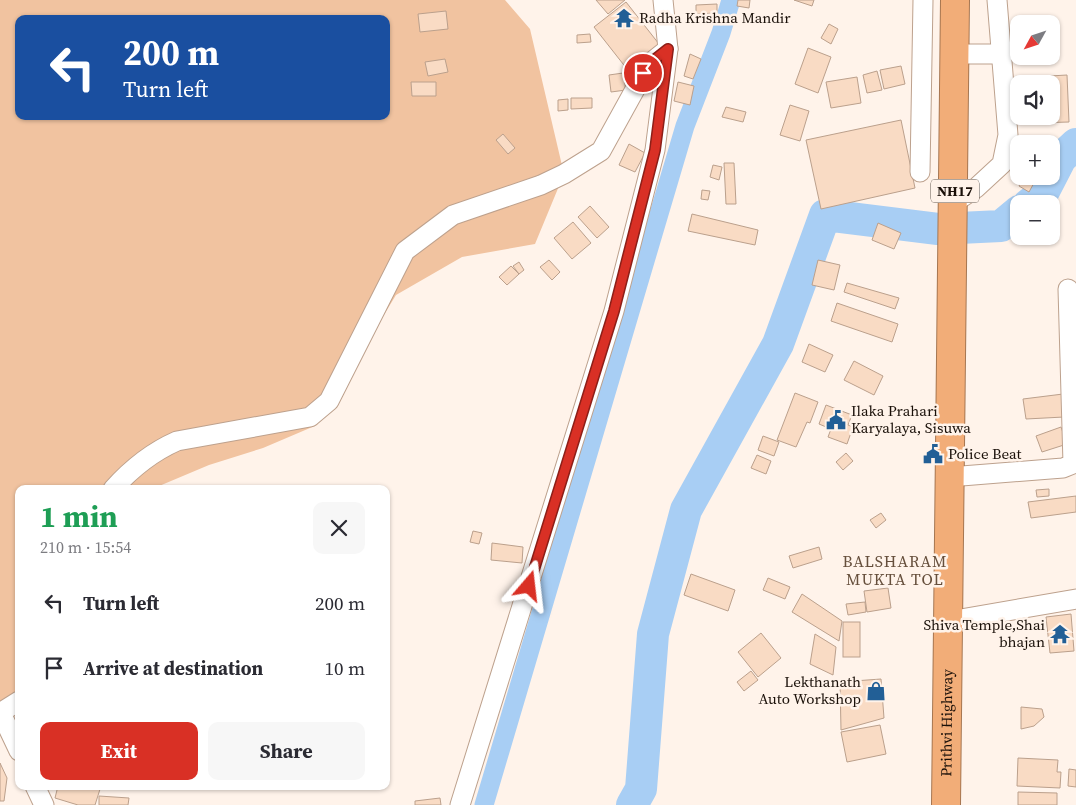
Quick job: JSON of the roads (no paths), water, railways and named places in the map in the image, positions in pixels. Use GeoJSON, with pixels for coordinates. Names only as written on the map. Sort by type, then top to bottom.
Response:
{"type":"FeatureCollection","features":[{"type":"Feature","properties":{"kind":"highway","name":"NH17"},"geometry":{"type":"LineString","coordinates":[[954,202],[956,0]]}},
{"type":"Feature","properties":{"kind":"highway","name":"Prithvi Highway"},"geometry":{"type":"LineString","coordinates":[[946,805],[954,202]]}},
{"type":"Feature","properties":{"kind":"street"},"geometry":{"type":"LineString","coordinates":[[460,805],[614,311],[655,150],[668,49],[663,0]]}},
{"type":"Feature","properties":{"kind":"street"},"geometry":{"type":"LineString","coordinates":[[920,172],[924,0]]}},
{"type":"Feature","properties":{"kind":"street"},"geometry":{"type":"LineString","coordinates":[[954,202],[976,188],[1002,164],[1008,135],[997,0]]}},
{"type":"Feature","properties":{"kind":"street"},"geometry":{"type":"LineString","coordinates":[[116,485],[125,475],[159,449],[177,442],[310,417],[329,401],[404,251],[453,215],[541,185],[570,171],[601,151],[649,64],[668,49]]}},
{"type":"Feature","properties":{"kind":"street"},"geometry":{"type":"LineString","coordinates":[[956,54],[1000,54]]}},
{"type":"Feature","properties":{"kind":"street"},"geometry":{"type":"LineString","coordinates":[[949,477],[1063,468],[1072,464],[1068,289]]}},
{"type":"Feature","properties":{"kind":"street"},"geometry":{"type":"LineString","coordinates":[[949,621],[1076,598]]}},
{"type":"Feature","properties":{"kind":"street"},"geometry":{"type":"LineString","coordinates":[[15,704],[1,713],[15,743]]}},
{"type":"Feature","properties":{"kind":"street"},"geometry":{"type":"LineString","coordinates":[[37,790],[44,805]]}},
{"type":"Feature","properties":{"kind":"waterway"},"geometry":{"type":"LineString","coordinates":[[484,805],[685,126],[721,33],[731,0]]}},
{"type":"Feature","properties":{"kind":"waterway"},"geometry":{"type":"LineString","coordinates":[[1040,195],[1061,158],[1076,144]]}},
{"type":"Feature","properties":{"kind":"waterway"},"geometry":{"type":"LineString","coordinates":[[632,805],[641,789],[653,634],[686,510],[778,344],[825,215],[938,229],[1001,226],[1010,218]]}},
{"type":"Feature","properties":{"kind":"place","name":"Radha Krishna Mandir"},"geometry":{"type":"Point","coordinates":[624,18]}},
{"type":"Feature","properties":{"kind":"place","name":"Ilaka Prahari Karyalaya, Sisuwa"},"geometry":{"type":"Point","coordinates":[836,420]}},
{"type":"Feature","properties":{"kind":"place","name":"Police Beat"},"geometry":{"type":"Point","coordinates":[933,454]}},
{"type":"Feature","properties":{"kind":"place","name":"Shiva Temple,Shai bhajan"},"geometry":{"type":"Point","coordinates":[1060,634]}},
{"type":"Feature","properties":{"kind":"place","name":"Lekthanath Auto Workshop"},"geometry":{"type":"Point","coordinates":[876,691]}},
{"type":"Feature","properties":{"kind":"district","name":"BALSHARAM MUKTA TOL"},"geometry":{"type":"Point","coordinates":[895,570]}}]}
